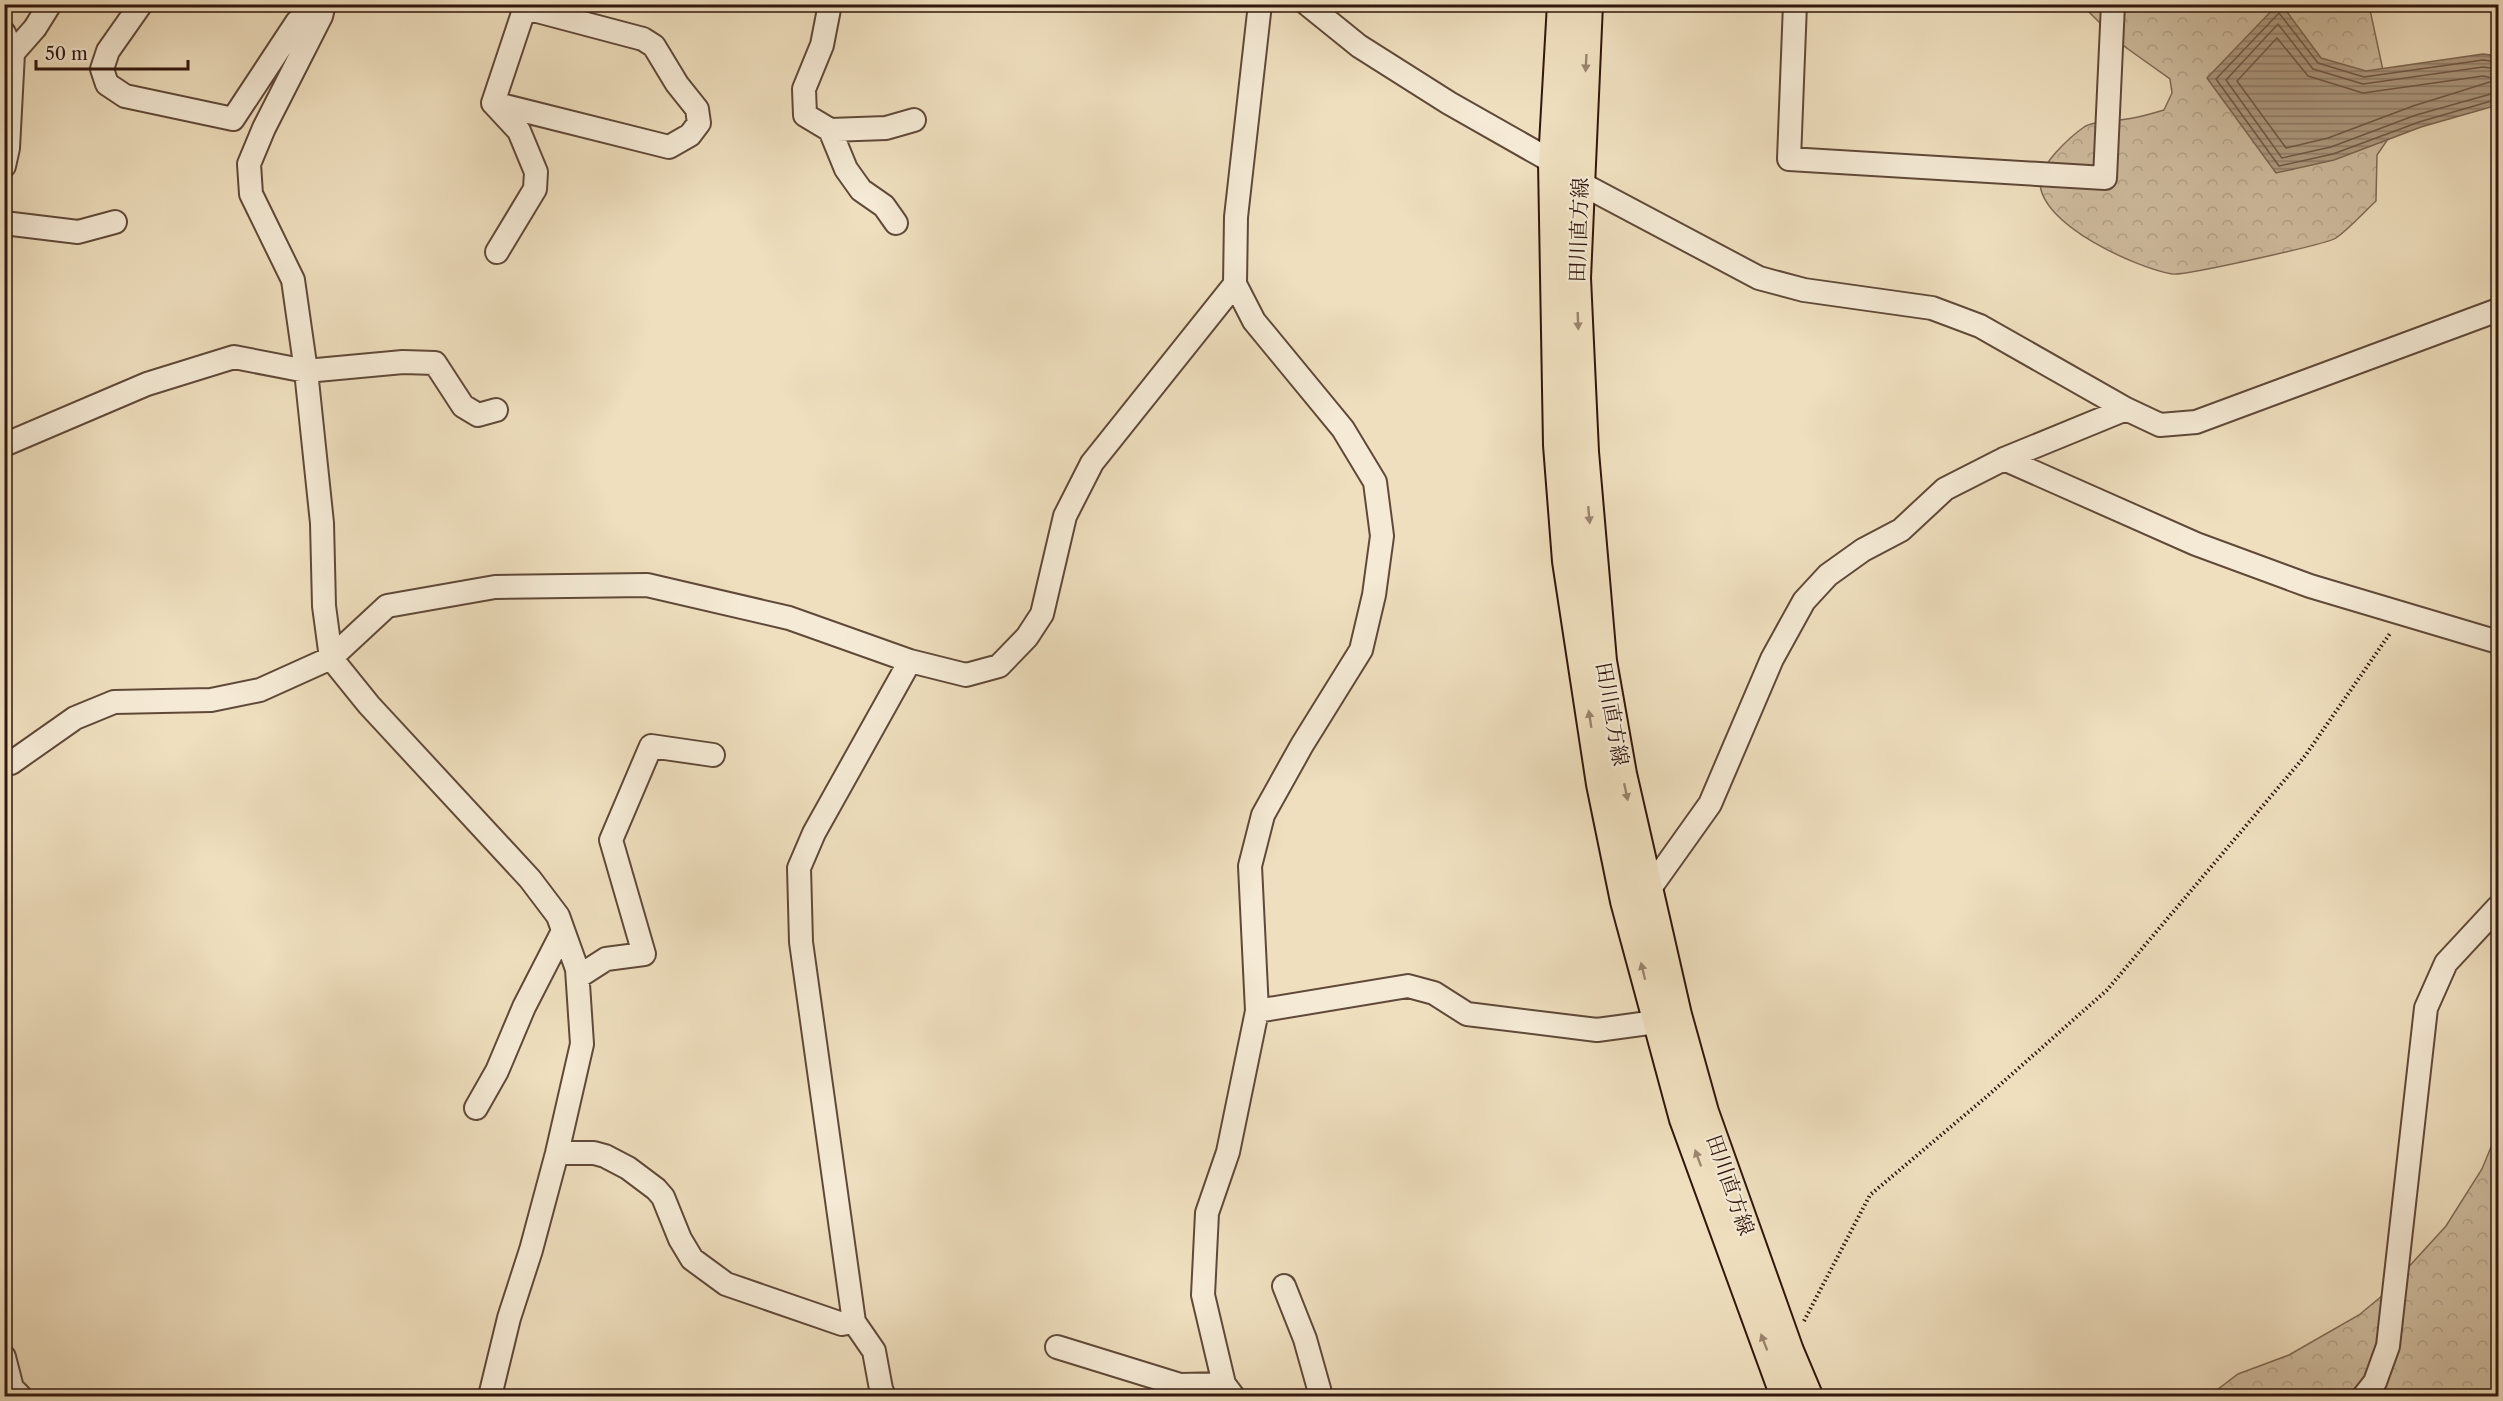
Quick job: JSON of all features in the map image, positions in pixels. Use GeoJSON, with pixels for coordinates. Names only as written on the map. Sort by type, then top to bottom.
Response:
{"type":"FeatureCollection","features":[{"type":"Feature","properties":{"kind":"main road","name":"田川直方線"},"geometry":{"type":"LineString","coordinates":[[1562,4],[1553,162],[1558,445],[1567,561],[1601,784],[1625,901],[1666,1019],[1704,1112],[1789,1351],[1808,1396]]}},
{"type":"Feature","properties":{"kind":"main road","name":"田川直方線"},"geometry":{"type":"LineString","coordinates":[[1588,4],[1576,278],[1584,452],[1602,661],[1622,774],[1648,891],[1666,1019],[1684,1119],[1785,1396]]}},
{"type":"Feature","properties":{"kind":"street"},"geometry":{"type":"LineString","coordinates":[[4,166],[8,148],[9,43],[35,28],[50,4]]}},
{"type":"Feature","properties":{"kind":"street"},"geometry":{"type":"LineString","coordinates":[[141,4],[108,51],[102,69],[106,84],[124,96],[233,119],[297,22],[324,4]]}},
{"type":"Feature","properties":{"kind":"street"},"geometry":{"type":"LineString","coordinates":[[324,4],[321,16],[264,128],[249,164],[251,194],[293,280],[306,371],[322,523],[324,606],[331,658],[369,705],[530,879],[558,916],[578,969],[582,1044],[557,1153],[531,1250],[509,1318],[490,1396]]}},
{"type":"Feature","properties":{"kind":"street"},"geometry":{"type":"LineString","coordinates":[[830,4],[822,45],[804,89],[805,114],[830,130],[886,128],[914,120]]}},
{"type":"Feature","properties":{"kind":"street"},"geometry":{"type":"LineString","coordinates":[[1057,1347],[1180,1385],[1228,1390],[1203,1295],[1207,1213],[1228,1152],[1257,1011],[1250,866],[1263,815],[1302,745],[1361,650],[1374,595],[1382,536],[1375,482],[1342,429],[1254,321],[1235,284],[1236,217],[1260,4]]}},
{"type":"Feature","properties":{"kind":"street"},"geometry":{"type":"LineString","coordinates":[[1307,4],[1359,46],[1449,103],[1553,162],[1580,183],[1759,278],[1804,290],[1932,308],[1980,326],[2126,409],[2160,424],[2196,422],[2499,310]]}},
{"type":"Feature","properties":{"kind":"street"},"geometry":{"type":"LineString","coordinates":[[1795,4],[1789,159],[2105,178],[2113,4]]}},
{"type":"Feature","properties":{"kind":"street"},"geometry":{"type":"LineString","coordinates":[[526,6],[643,39],[654,46],[677,84],[697,109],[699,123],[690,135],[669,147],[494,103],[526,6]]}},
{"type":"Feature","properties":{"kind":"street"},"geometry":{"type":"LineString","coordinates":[[494,103],[519,131],[536,172],[535,189],[497,252]]}},
{"type":"Feature","properties":{"kind":"street"},"geometry":{"type":"LineString","coordinates":[[830,130],[846,169],[861,190],[884,206],[896,224]]}},
{"type":"Feature","properties":{"kind":"street"},"geometry":{"type":"LineString","coordinates":[[4,223],[78,232],[115,222]]}},
{"type":"Feature","properties":{"kind":"street"},"geometry":{"type":"LineString","coordinates":[[4,763],[11,763],[75,718],[114,702],[211,700],[260,690],[331,658],[387,606],[495,587],[647,585],[789,618],[909,661],[966,675],[999,666],[1027,637],[1042,614],[1065,516],[1092,464],[1235,284]]}},
{"type":"Feature","properties":{"kind":"street"},"geometry":{"type":"LineString","coordinates":[[4,445],[147,384],[234,357],[306,371],[403,362],[435,363],[463,406],[478,415],[496,410]]}},
{"type":"Feature","properties":{"kind":"street"},"geometry":{"type":"LineString","coordinates":[[1648,891],[1710,804],[1772,659],[1804,602],[1828,575],[1863,550],[1901,530],[1945,489],[2004,459],[2126,409]]}},
{"type":"Feature","properties":{"kind":"street"},"geometry":{"type":"LineString","coordinates":[[2004,459],[2196,544],[2310,586],[2499,642]]}},
{"type":"Feature","properties":{"kind":"street"},"geometry":{"type":"LineString","coordinates":[[884,1396],[874,1351],[854,1322],[801,942],[799,868],[814,833],[909,661]]}},
{"type":"Feature","properties":{"kind":"street"},"geometry":{"type":"LineString","coordinates":[[578,977],[606,958],[644,954],[611,840],[651,746],[713,755]]}},
{"type":"Feature","properties":{"kind":"street"},"geometry":{"type":"LineString","coordinates":[[2364,1396],[2375,1382],[2388,1346],[2426,1008],[2446,963],[2499,907]]}},
{"type":"Feature","properties":{"kind":"street"},"geometry":{"type":"LineString","coordinates":[[476,1108],[497,1071],[524,1007],[563,932]]}},
{"type":"Feature","properties":{"kind":"street"},"geometry":{"type":"LineString","coordinates":[[1257,1011],[1408,986],[1434,993],[1467,1014],[1597,1030],[1666,1019]]}},
{"type":"Feature","properties":{"kind":"street"},"geometry":{"type":"LineString","coordinates":[[557,1153],[594,1153],[605,1156],[656,1189],[663,1197],[680,1239],[692,1259],[726,1284],[842,1324],[854,1322]]}},
{"type":"Feature","properties":{"kind":"street"},"geometry":{"type":"LineString","coordinates":[[1284,1286],[1305,1339],[1321,1396]]}},
{"type":"Feature","properties":{"kind":"street"},"geometry":{"type":"LineString","coordinates":[[4,1357],[12,1388],[20,1396]]}},
{"type":"Feature","properties":{"kind":"path"},"geometry":{"type":"LineString","coordinates":[[1789,1351],[1870,1195],[1985,1098],[2107,990],[2305,756],[2403,614]]}},
{"type":"Feature","properties":{"kind":"green space"},"geometry":{"type":"Polygon","coordinates":[[[2082,5],[2369,5],[2393,117],[2388,139],[2377,155],[2376,201],[2336,238],[2283,253],[2182,273],[2172,274],[2156,270],[2115,254],[2093,242],[2056,214],[2044,198],[2040,182],[2045,167],[2064,144],[2084,127],[2094,123],[2133,118],[2164,110],[2172,93],[2170,79],[2121,44],[2082,5]]]}},
{"type":"Feature","properties":{"kind":"green space"},"geometry":{"type":"Polygon","coordinates":[[[2498,1130],[2498,1396],[2209,1396],[2238,1374],[2289,1355],[2359,1315],[2383,1295],[2446,1226],[2482,1169],[2498,1130]]]}},
{"type":"Feature","properties":{"kind":"water"},"geometry":{"type":"Polygon","coordinates":[[[2278,4],[2282,5],[2321,58],[2366,71],[2483,54],[2498,56],[2498,105],[2421,127],[2334,160],[2276,173],[2207,78],[2278,4]]]}}]}
